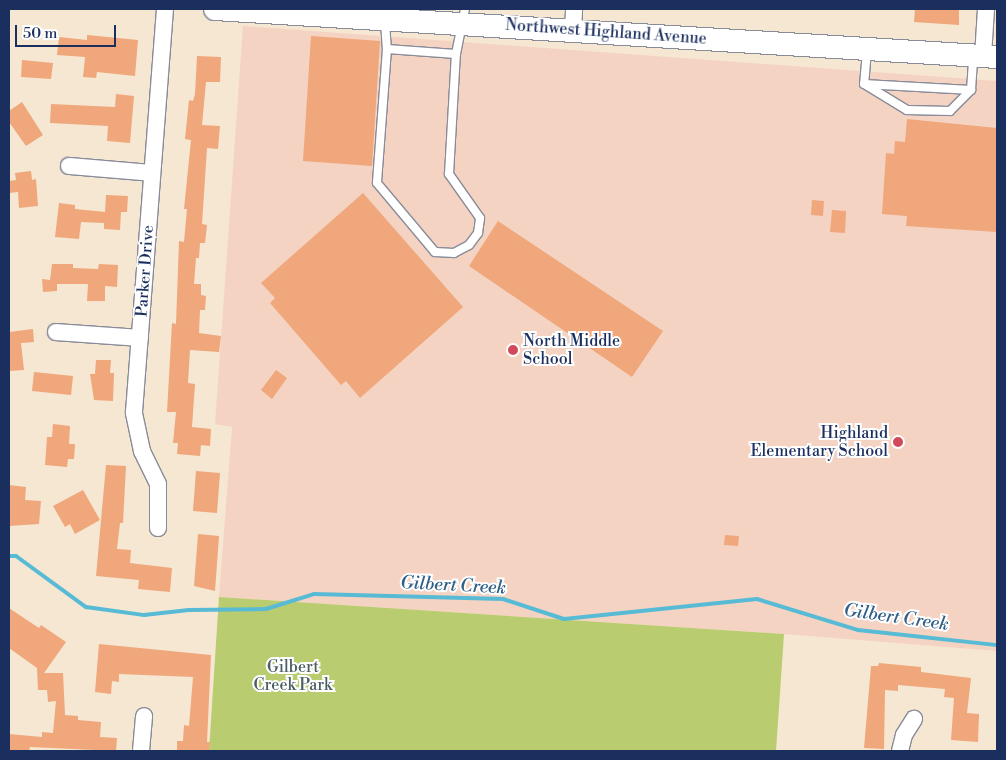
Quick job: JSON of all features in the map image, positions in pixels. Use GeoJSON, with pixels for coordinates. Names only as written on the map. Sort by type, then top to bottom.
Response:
{"type":"FeatureCollection","features":[{"type":"Feature","properties":{"kind":"main road","name":"Northwest Highland Avenue"},"geometry":{"type":"LineString","coordinates":[[215,9],[341,13],[385,19],[464,16],[573,19],[867,49],[984,56]]}},
{"type":"Feature","properties":{"kind":"street","name":"Parker Drive"},"geometry":{"type":"LineString","coordinates":[[158,528],[158,484],[142,450],[136,430],[140,338],[165,9]]}},
{"type":"Feature","properties":{"kind":"street"},"geometry":{"type":"LineString","coordinates":[[984,56],[986,9]]}},
{"type":"Feature","properties":{"kind":"street"},"geometry":{"type":"LineString","coordinates":[[69,166],[152,173]]}},
{"type":"Feature","properties":{"kind":"street"},"geometry":{"type":"LineString","coordinates":[[56,332],[140,338]]}},
{"type":"Feature","properties":{"kind":"street"},"geometry":{"type":"LineString","coordinates":[[142,751],[144,716]]}},
{"type":"Feature","properties":{"kind":"street"},"geometry":{"type":"LineString","coordinates":[[900,751],[904,735],[914,719]]}},
{"type":"Feature","properties":{"kind":"lane"},"geometry":{"type":"LineString","coordinates":[[385,19],[387,49],[377,183],[435,252],[454,253],[468,245],[478,233],[480,218],[449,174],[456,54],[464,16]]}},
{"type":"Feature","properties":{"kind":"lane"},"geometry":{"type":"LineString","coordinates":[[387,49],[456,54]]}},
{"type":"Feature","properties":{"kind":"lane"},"geometry":{"type":"LineString","coordinates":[[864,84],[867,49]]}},
{"type":"Feature","properties":{"kind":"lane"},"geometry":{"type":"LineString","coordinates":[[864,84],[907,110],[950,111],[971,90],[984,56]]}},
{"type":"Feature","properties":{"kind":"lane"},"geometry":{"type":"LineString","coordinates":[[864,84],[971,90]]}},
{"type":"Feature","properties":{"kind":"shaded area","name":"North Middle School"},"geometry":{"type":"Polygon","coordinates":[[[243,26],[997,81],[997,651],[784,634],[219,597],[232,427],[215,424],[243,26]]]}},
{"type":"Feature","properties":{"kind":"green space","name":"Gilbert Creek Park"},"geometry":{"type":"Polygon","coordinates":[[[219,597],[784,634],[776,751],[209,751],[219,597]]]}},
{"type":"Feature","properties":{"kind":"building"},"geometry":{"type":"Polygon","coordinates":[[[915,9],[959,9],[959,25],[914,22],[915,9]]]}},
{"type":"Feature","properties":{"kind":"building"},"geometry":{"type":"Polygon","coordinates":[[[87,35],[138,40],[135,76],[97,72],[96,78],[83,77],[85,57],[57,55],[59,37],[87,40],[87,35]]]}},
{"type":"Feature","properties":{"kind":"building"},"geometry":{"type":"Polygon","coordinates":[[[311,36],[380,41],[372,166],[303,161],[311,36]]]}},
{"type":"Feature","properties":{"kind":"building"},"geometry":{"type":"Polygon","coordinates":[[[197,56],[221,57],[220,82],[206,82],[202,125],[220,126],[218,149],[207,148],[202,224],[207,225],[205,243],[200,243],[199,258],[196,258],[194,284],[201,284],[201,295],[206,296],[205,310],[200,310],[199,333],[221,336],[219,352],[190,350],[188,383],[195,384],[192,427],[211,429],[210,446],[201,445],[200,456],[177,454],[178,443],[173,443],[176,412],[167,412],[172,323],[176,324],[179,241],[184,242],[187,209],[184,209],[191,140],[185,139],[189,100],[193,101],[195,94],[197,56]]]}},
{"type":"Feature","properties":{"kind":"building"},"geometry":{"type":"Polygon","coordinates":[[[22,60],[53,63],[51,79],[21,77],[22,60]]]}},
{"type":"Feature","properties":{"kind":"building"},"geometry":{"type":"Polygon","coordinates":[[[116,94],[134,96],[130,143],[107,141],[108,126],[50,123],[51,104],[115,107],[116,94]]]}},
{"type":"Feature","properties":{"kind":"building"},"geometry":{"type":"Polygon","coordinates":[[[22,102],[43,135],[26,146],[9,122],[9,111],[22,102]]]}},
{"type":"Feature","properties":{"kind":"building"},"geometry":{"type":"Polygon","coordinates":[[[907,119],[997,128],[997,232],[906,226],[907,216],[882,214],[886,153],[894,154],[895,141],[905,142],[907,119]]]}},
{"type":"Feature","properties":{"kind":"building"},"geometry":{"type":"Polygon","coordinates":[[[31,171],[32,180],[36,179],[38,206],[19,208],[18,192],[9,193],[9,181],[16,180],[15,173],[31,171]]]}},
{"type":"Feature","properties":{"kind":"building"},"geometry":{"type":"Polygon","coordinates":[[[363,193],[463,307],[360,398],[346,381],[341,385],[270,303],[275,298],[261,283],[363,193]]]}},
{"type":"Feature","properties":{"kind":"building"},"geometry":{"type":"Polygon","coordinates":[[[106,195],[128,196],[127,212],[121,212],[120,230],[104,229],[104,223],[81,222],[79,239],[55,237],[59,203],[75,205],[75,209],[105,212],[106,195]]]}},
{"type":"Feature","properties":{"kind":"building"},"geometry":{"type":"Polygon","coordinates":[[[812,200],[824,201],[823,216],[811,215],[812,200]]]}},
{"type":"Feature","properties":{"kind":"building"},"geometry":{"type":"Polygon","coordinates":[[[832,210],[846,211],[845,233],[830,232],[832,210]]]}},
{"type":"Feature","properties":{"kind":"building"},"geometry":{"type":"Polygon","coordinates":[[[498,221],[663,331],[632,377],[469,266],[498,221]]]}},
{"type":"Feature","properties":{"kind":"building"},"geometry":{"type":"Polygon","coordinates":[[[52,264],[73,264],[73,268],[98,269],[99,264],[118,265],[117,287],[105,286],[105,301],[87,301],[88,284],[57,284],[57,291],[43,292],[42,279],[50,280],[52,264]]]}},
{"type":"Feature","properties":{"kind":"building"},"geometry":{"type":"Polygon","coordinates":[[[33,329],[34,342],[21,343],[24,370],[9,371],[9,332],[33,329]]]}},
{"type":"Feature","properties":{"kind":"building"},"geometry":{"type":"Polygon","coordinates":[[[96,360],[111,360],[110,373],[114,373],[113,401],[94,400],[90,374],[95,374],[96,360]]]}},
{"type":"Feature","properties":{"kind":"building"},"geometry":{"type":"Polygon","coordinates":[[[276,370],[287,378],[272,399],[261,390],[276,370]]]}},
{"type":"Feature","properties":{"kind":"building"},"geometry":{"type":"Polygon","coordinates":[[[34,372],[73,376],[71,395],[32,391],[34,372]]]}},
{"type":"Feature","properties":{"kind":"building"},"geometry":{"type":"Polygon","coordinates":[[[53,424],[70,426],[69,444],[75,444],[74,459],[68,459],[67,467],[45,465],[47,437],[52,437],[53,424]]]}},
{"type":"Feature","properties":{"kind":"building"},"geometry":{"type":"Polygon","coordinates":[[[106,465],[126,466],[123,523],[120,523],[117,549],[131,550],[130,563],[172,568],[170,592],[138,589],[139,580],[96,576],[106,465]]]}},
{"type":"Feature","properties":{"kind":"building"},"geometry":{"type":"Polygon","coordinates":[[[196,471],[220,473],[217,513],[193,511],[196,471]]]}},
{"type":"Feature","properties":{"kind":"building"},"geometry":{"type":"Polygon","coordinates":[[[9,485],[26,487],[25,500],[41,501],[39,524],[9,526],[9,485]]]}},
{"type":"Feature","properties":{"kind":"building"},"geometry":{"type":"Polygon","coordinates":[[[83,490],[100,520],[75,534],[70,524],[65,527],[53,506],[83,490]]]}},
{"type":"Feature","properties":{"kind":"building"},"geometry":{"type":"Polygon","coordinates":[[[198,534],[219,536],[215,591],[194,586],[198,534]]]}},
{"type":"Feature","properties":{"kind":"building"},"geometry":{"type":"Polygon","coordinates":[[[725,535],[739,536],[738,546],[724,545],[725,535]]]}},
{"type":"Feature","properties":{"kind":"building"},"geometry":{"type":"Polygon","coordinates":[[[9,608],[39,628],[41,625],[66,642],[44,673],[63,673],[65,715],[78,716],[78,720],[101,722],[100,737],[117,738],[116,751],[30,747],[29,751],[9,751],[9,734],[42,737],[42,732],[53,733],[56,701],[48,702],[47,690],[38,690],[37,668],[9,648],[9,608]]]}},
{"type":"Feature","properties":{"kind":"building"},"geometry":{"type":"Polygon","coordinates":[[[99,644],[211,655],[207,742],[210,742],[209,751],[177,751],[177,741],[183,741],[184,725],[189,726],[193,677],[119,674],[119,682],[112,681],[111,694],[95,692],[99,644]]]}},
{"type":"Feature","properties":{"kind":"building"},"geometry":{"type":"Polygon","coordinates":[[[879,663],[921,667],[921,672],[971,678],[967,713],[979,714],[978,742],[951,740],[954,698],[944,697],[945,689],[898,685],[898,691],[885,690],[884,749],[864,748],[871,666],[878,666],[879,663]]]}},
{"type":"Feature","properties":{"kind":"waterway","name":"Gilbert Creek"},"geometry":{"type":"LineString","coordinates":[[9,556],[16,556],[86,607],[144,615],[189,610],[266,609],[314,594],[503,599],[564,619],[757,599],[858,630],[997,645]]}},
{"type":"Feature","properties":{"kind":"place","name":"North Middle School"},"geometry":{"type":"Point","coordinates":[513,350]}},
{"type":"Feature","properties":{"kind":"place","name":"Highland Elementary School"},"geometry":{"type":"Point","coordinates":[898,442]}}]}
